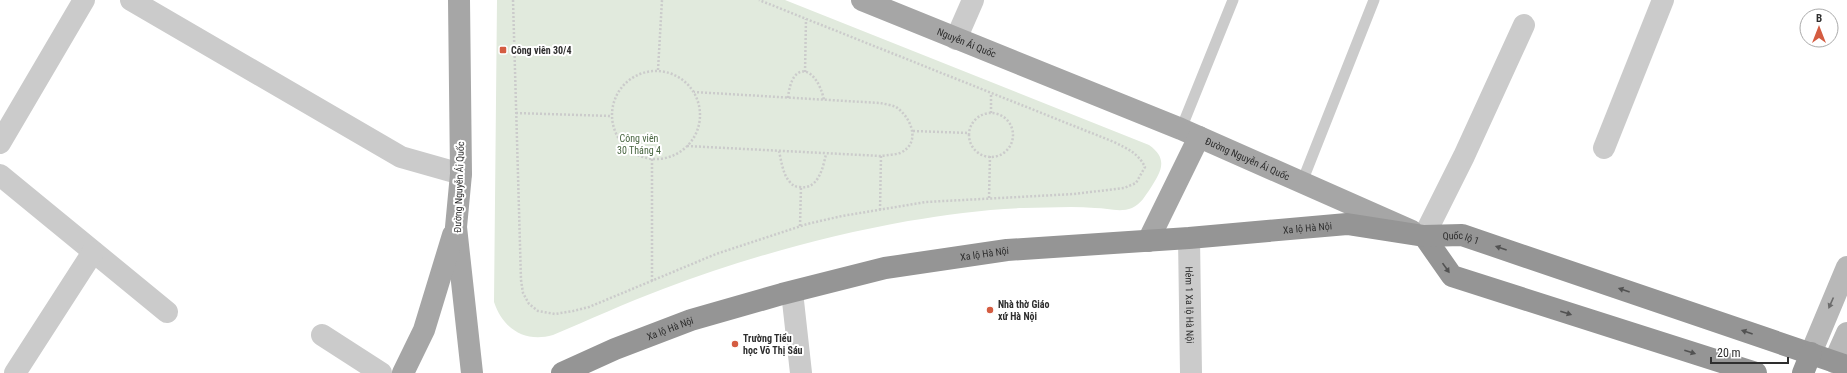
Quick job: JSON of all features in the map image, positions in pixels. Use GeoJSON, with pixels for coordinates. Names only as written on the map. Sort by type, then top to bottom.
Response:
{"type":"FeatureCollection","features":[{"type":"Feature","properties":{"kind":"highway","name":"Xa lộ Hà Nội"},"geometry":{"type":"LineString","coordinates":[[562,373],[615,349],[691,320],[885,268],[1007,250],[1189,238],[1347,224],[1424,236]]}},
{"type":"Feature","properties":{"kind":"highway","name":"Quốc lộ 1"},"geometry":{"type":"LineString","coordinates":[[1424,236],[1462,235],[1807,363],[1837,367]]}},
{"type":"Feature","properties":{"kind":"highway","name":"Quốc lộ 1"},"geometry":{"type":"LineString","coordinates":[[1424,236],[1452,276],[1756,373]]}},
{"type":"Feature","properties":{"kind":"main road","name":"Nguyễn Ái Quốc"},"geometry":{"type":"LineString","coordinates":[[862,0],[1071,84]]}},
{"type":"Feature","properties":{"kind":"main road","name":"Đường Nguyễn Ái Quốc"},"geometry":{"type":"LineString","coordinates":[[458,2],[461,174],[456,227],[472,373]]}},
{"type":"Feature","properties":{"kind":"main road","name":"Đường Nguyễn Ái Quốc"},"geometry":{"type":"LineString","coordinates":[[1071,84],[1190,133],[1424,236]]}},
{"type":"Feature","properties":{"kind":"main road"},"geometry":{"type":"LineString","coordinates":[[1148,241],[1190,133]]}},
{"type":"Feature","properties":{"kind":"main road"},"geometry":{"type":"LineString","coordinates":[[403,373],[424,330],[456,227]]}},
{"type":"Feature","properties":{"kind":"main road"},"geometry":{"type":"LineString","coordinates":[[1807,363],[1847,267]]}},
{"type":"Feature","properties":{"kind":"main road"},"geometry":{"type":"LineString","coordinates":[[1837,367],[1847,333]]}},
{"type":"Feature","properties":{"kind":"street"},"geometry":{"type":"LineString","coordinates":[[0,143],[84,0]]}},
{"type":"Feature","properties":{"kind":"street"},"geometry":{"type":"LineString","coordinates":[[131,0],[401,157],[461,174]]}},
{"type":"Feature","properties":{"kind":"street"},"geometry":{"type":"LineString","coordinates":[[956,39],[973,0]]}},
{"type":"Feature","properties":{"kind":"street"},"geometry":{"type":"LineString","coordinates":[[1604,148],[1663,0]]}},
{"type":"Feature","properties":{"kind":"street"},"geometry":{"type":"LineString","coordinates":[[1424,236],[1464,156],[1524,25]]}},
{"type":"Feature","properties":{"kind":"street"},"geometry":{"type":"LineString","coordinates":[[0,175],[167,312]]}},
{"type":"Feature","properties":{"kind":"street","name":"Hẻm 1 Xa lộ Hà Nội"},"geometry":{"type":"LineString","coordinates":[[1189,238],[1191,373]]}},
{"type":"Feature","properties":{"kind":"street"},"geometry":{"type":"LineString","coordinates":[[15,373],[93,252]]}},
{"type":"Feature","properties":{"kind":"street"},"geometry":{"type":"LineString","coordinates":[[792,292],[801,373]]}},
{"type":"Feature","properties":{"kind":"street"},"geometry":{"type":"LineString","coordinates":[[322,335],[381,373]]}},
{"type":"Feature","properties":{"kind":"lane"},"geometry":{"type":"LineString","coordinates":[[1190,133],[1232,0]]}},
{"type":"Feature","properties":{"kind":"lane"},"geometry":{"type":"LineString","coordinates":[[1302,182],[1374,0]]}},
{"type":"Feature","properties":{"kind":"path"},"geometry":{"type":"LineString","coordinates":[[513,0],[521,280],[523,293],[529,304],[538,311],[554,314],[589,307],[716,254],[800,226],[842,216],[926,202],[1074,194],[1124,188],[1136,183],[1145,168],[1140,157],[1114,142],[759,0]]}},
{"type":"Feature","properties":{"kind":"path"},"geometry":{"type":"LineString","coordinates":[[658,70],[662,0]]}},
{"type":"Feature","properties":{"kind":"path"},"geometry":{"type":"LineString","coordinates":[[805,72],[806,19]]}},
{"type":"Feature","properties":{"kind":"path"},"geometry":{"type":"LineString","coordinates":[[658,70],[672,73],[685,81],[694,92],[700,106],[700,121],[696,135],[687,146],[675,155],[661,159],[652,158],[632,153],[621,143],[614,130],[611,116],[613,102],[619,89],[630,79],[643,72],[658,70]]}},
{"type":"Feature","properties":{"kind":"path"},"geometry":{"type":"LineString","coordinates":[[788,98],[791,82],[794,76],[798,73],[805,72],[811,74],[818,81],[824,100]]}},
{"type":"Feature","properties":{"kind":"path"},"geometry":{"type":"LineString","coordinates":[[687,146],[881,156],[900,153],[913,139],[914,131],[905,115],[895,107],[880,103],[694,92]]}},
{"type":"Feature","properties":{"kind":"path"},"geometry":{"type":"LineString","coordinates":[[991,93],[991,113]]}},
{"type":"Feature","properties":{"kind":"path"},"geometry":{"type":"LineString","coordinates":[[516,113],[611,116]]}},
{"type":"Feature","properties":{"kind":"path"},"geometry":{"type":"LineString","coordinates":[[991,113],[1002,115],[1008,119],[1014,132],[1011,146],[1006,152],[999,156],[990,156],[978,153],[973,147],[969,133],[974,120],[980,115],[991,113]]}},
{"type":"Feature","properties":{"kind":"path"},"geometry":{"type":"LineString","coordinates":[[914,131],[969,133]]}},
{"type":"Feature","properties":{"kind":"path"},"geometry":{"type":"LineString","coordinates":[[779,151],[788,181],[794,186],[801,187],[812,184],[818,177],[822,170],[826,154]]}},
{"type":"Feature","properties":{"kind":"path"},"geometry":{"type":"LineString","coordinates":[[880,210],[881,156]]}},
{"type":"Feature","properties":{"kind":"path"},"geometry":{"type":"LineString","coordinates":[[989,198],[990,156]]}},
{"type":"Feature","properties":{"kind":"path"},"geometry":{"type":"LineString","coordinates":[[652,158],[652,281]]}},
{"type":"Feature","properties":{"kind":"path"},"geometry":{"type":"LineString","coordinates":[[800,226],[801,187]]}},
{"type":"Feature","properties":{"kind":"green space","name":"Công viên 30 Tháng 4"},"geometry":{"type":"Polygon","coordinates":[[[497,0],[785,0],[1149,145],[1159,155],[1161,161],[1160,171],[1154,183],[1142,200],[1132,208],[1118,210],[1077,207],[980,211],[877,227],[784,249],[693,278],[649,294],[553,335],[533,337],[524,335],[516,332],[503,320],[494,302],[497,0]]]}},
{"type":"Feature","properties":{"kind":"place","name":"Công viên 30/4"},"geometry":{"type":"Point","coordinates":[503,50]}},
{"type":"Feature","properties":{"kind":"place","name":"Nhà thờ Giáo xứ Hà Nội"},"geometry":{"type":"Point","coordinates":[990,310]}},
{"type":"Feature","properties":{"kind":"place","name":"Trường Tiểu học Võ Thị Sáu"},"geometry":{"type":"Point","coordinates":[735,344]}}]}
